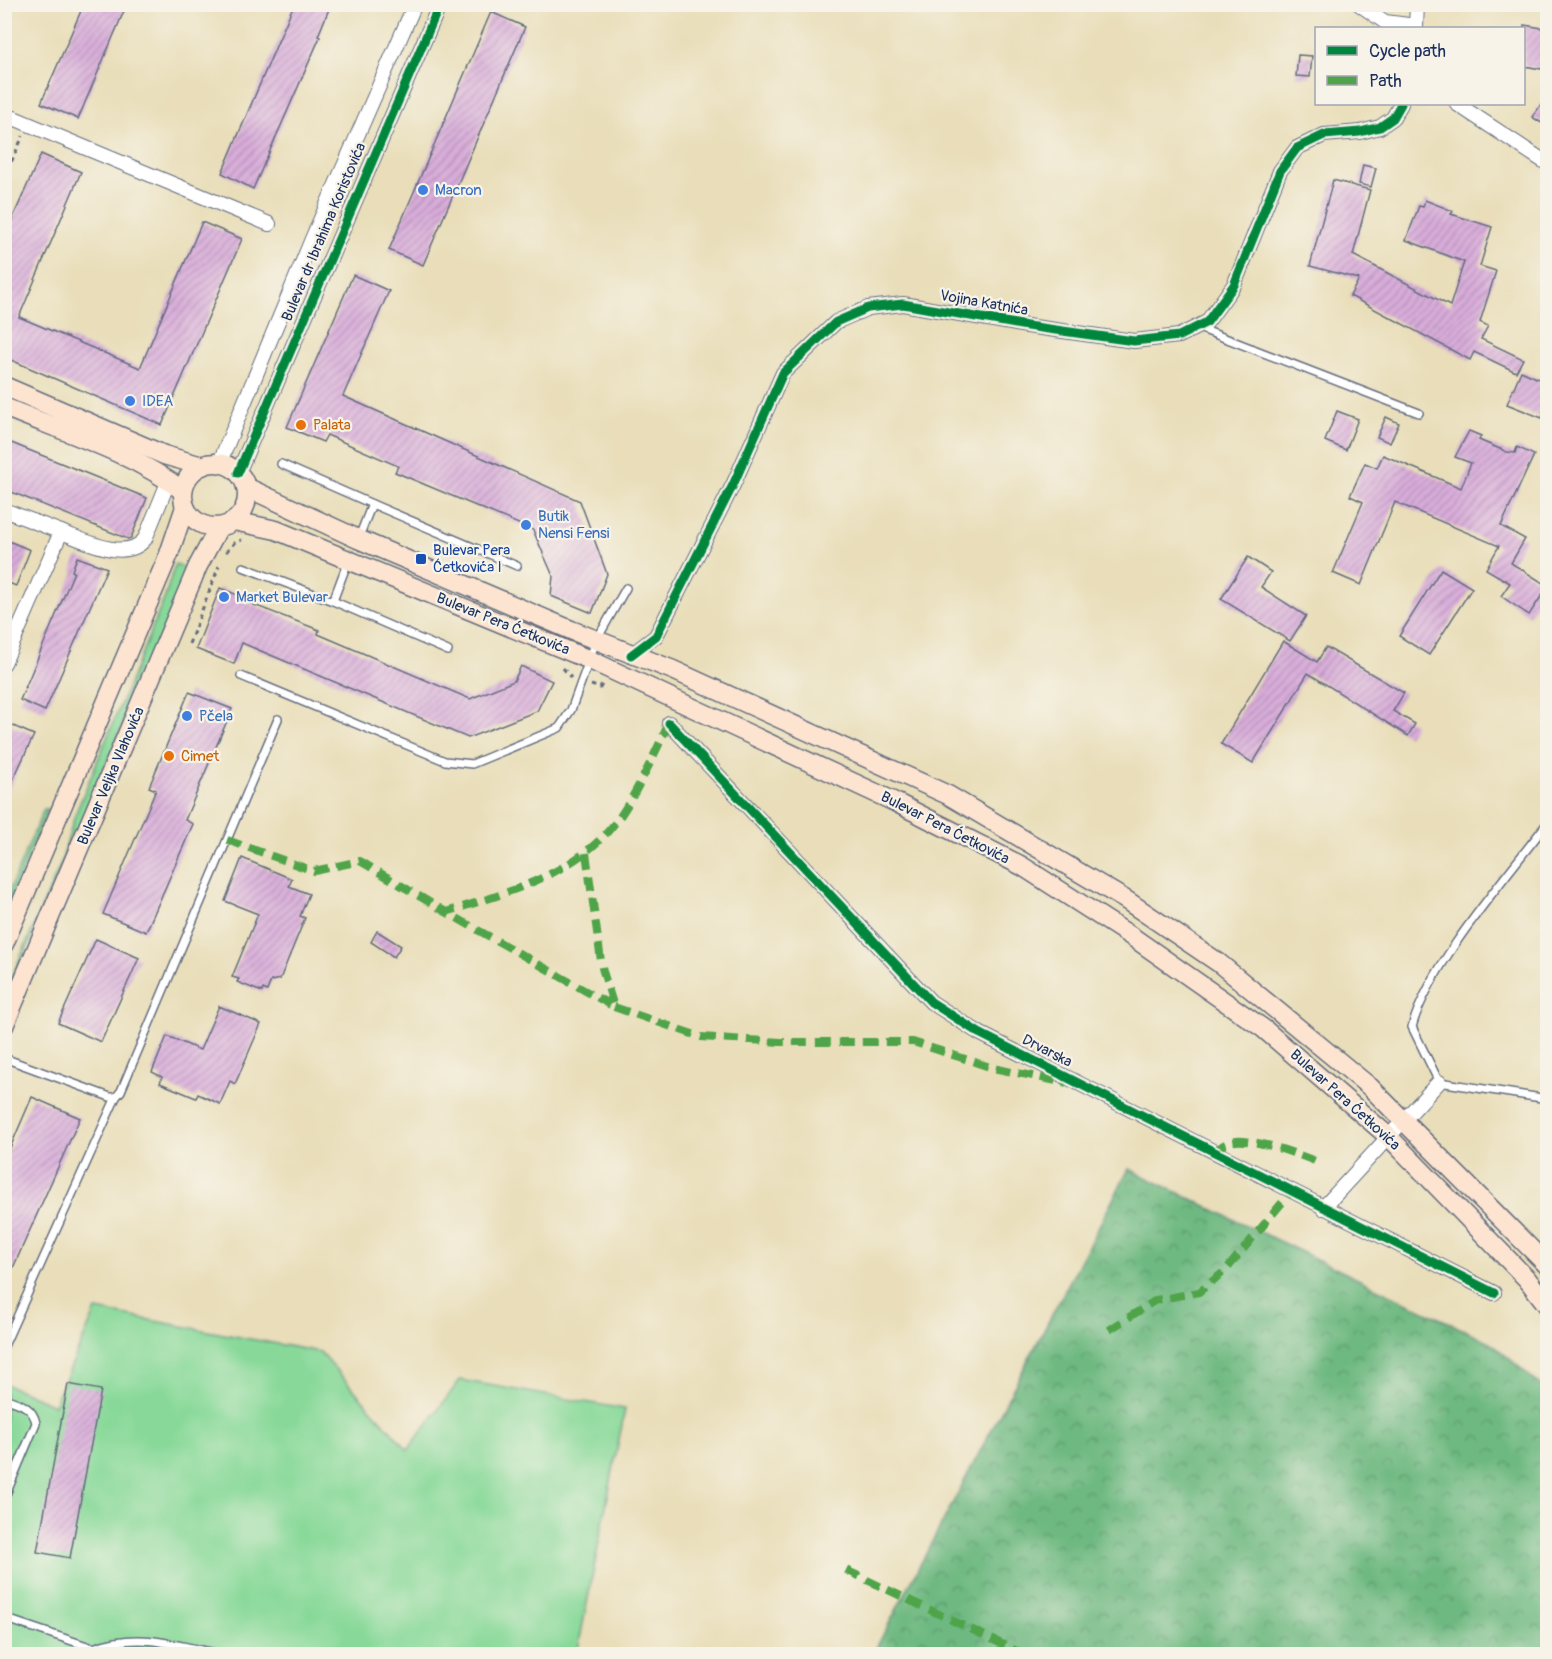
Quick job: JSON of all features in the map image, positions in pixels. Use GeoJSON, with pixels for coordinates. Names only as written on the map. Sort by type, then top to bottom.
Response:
{"type":"FeatureCollection","features":[{"type":"Feature","properties":{"kind":"main road"},"geometry":{"type":"LineString","coordinates":[[4,386],[164,455],[211,465],[242,480],[245,506],[227,524],[203,525],[195,520],[179,493],[129,460],[4,407]]}},
{"type":"Feature","properties":{"kind":"main road"},"geometry":{"type":"LineString","coordinates":[[4,944],[9,922],[169,554],[179,493],[190,476],[211,465]]}},
{"type":"Feature","properties":{"kind":"main road","name":"Bulevar Pera Ćetkovića"},"geometry":{"type":"LineString","coordinates":[[242,480],[358,539],[631,655],[673,670],[948,795],[1126,900],[1219,963],[1370,1087],[1405,1119],[1548,1266]]}},
{"type":"Feature","properties":{"kind":"main road","name":"Bulevar Pera Ćetkovića"},"geometry":{"type":"LineString","coordinates":[[227,524],[276,530],[590,660],[895,802],[1022,866],[1134,938],[1264,1029],[1389,1137],[1527,1279],[1548,1306]]}},
{"type":"Feature","properties":{"kind":"main road","name":"Bulevar Veljka Vlahovića"},"geometry":{"type":"LineString","coordinates":[[4,1026],[198,566],[227,524]]}},
{"type":"Feature","properties":{"kind":"street","name":"Bulevar dr Ibrahima Koristovića"},"geometry":{"type":"LineString","coordinates":[[211,465],[416,4]]}},
{"type":"Feature","properties":{"kind":"street","name":"Bulevar dr Ibrahima Koristovića"},"geometry":{"type":"LineString","coordinates":[[242,480],[440,4]]}},
{"type":"Feature","properties":{"kind":"street"},"geometry":{"type":"LineString","coordinates":[[1359,4],[1385,22],[1416,27],[1417,4]]}},
{"type":"Feature","properties":{"kind":"street","name":"Vojina Katnića"},"geometry":{"type":"LineString","coordinates":[[631,655],[656,636],[733,484],[783,373],[836,321],[868,308],[903,304],[1027,326],[1134,341],[1179,336],[1207,322],[1234,285],[1280,171],[1297,148],[1324,135],[1360,132],[1380,127],[1393,118],[1400,105]]}},
{"type":"Feature","properties":{"kind":"street"},"geometry":{"type":"LineString","coordinates":[[1458,105],[1548,164]]}},
{"type":"Feature","properties":{"kind":"street"},"geometry":{"type":"LineString","coordinates":[[4,114],[269,224]]}},
{"type":"Feature","properties":{"kind":"street"},"geometry":{"type":"LineString","coordinates":[[4,510],[61,532],[114,549],[128,550],[139,547],[179,493]]}},
{"type":"Feature","properties":{"kind":"street"},"geometry":{"type":"LineString","coordinates":[[4,663],[61,532]]}},
{"type":"Feature","properties":{"kind":"street","name":"Drvarska"},"geometry":{"type":"LineString","coordinates":[[669,723],[922,993],[942,1011],[979,1033],[1494,1293]]}},
{"type":"Feature","properties":{"kind":"street"},"geometry":{"type":"LineString","coordinates":[[1323,1208],[1439,1082]]}},
{"type":"Feature","properties":{"kind":"lane"},"geometry":{"type":"LineString","coordinates":[[1197,327],[1419,413]]}},
{"type":"Feature","properties":{"kind":"lane"},"geometry":{"type":"LineString","coordinates":[[281,464],[517,566]]}},
{"type":"Feature","properties":{"kind":"lane"},"geometry":{"type":"LineString","coordinates":[[358,539],[372,504]]}},
{"type":"Feature","properties":{"kind":"lane"},"geometry":{"type":"LineString","coordinates":[[333,601],[349,560]]}},
{"type":"Feature","properties":{"kind":"lane"},"geometry":{"type":"LineString","coordinates":[[243,567],[333,601],[448,651]]}},
{"type":"Feature","properties":{"kind":"lane"},"geometry":{"type":"LineString","coordinates":[[241,676],[445,761],[472,764],[558,728],[571,710],[596,640],[626,588]]}},
{"type":"Feature","properties":{"kind":"lane"},"geometry":{"type":"LineString","coordinates":[[4,1346],[116,1097],[278,719]]}},
{"type":"Feature","properties":{"kind":"lane"},"geometry":{"type":"LineString","coordinates":[[1548,822],[1453,950],[1417,1011],[1412,1028],[1439,1082],[1548,1099]]}},
{"type":"Feature","properties":{"kind":"lane"},"geometry":{"type":"LineString","coordinates":[[4,1058],[110,1097],[116,1097]]}},
{"type":"Feature","properties":{"kind":"lane"},"geometry":{"type":"LineString","coordinates":[[4,1398],[27,1408],[34,1414],[36,1423],[4,1499]]}},
{"type":"Feature","properties":{"kind":"lane"},"geometry":{"type":"LineString","coordinates":[[4,1618],[93,1647],[99,1654]]}},
{"type":"Feature","properties":{"kind":"lane"},"geometry":{"type":"LineString","coordinates":[[93,1647],[116,1639],[138,1638],[220,1654]]}},
{"type":"Feature","properties":{"kind":"path"},"geometry":{"type":"LineString","coordinates":[[4,178],[29,124]]}},
{"type":"Feature","properties":{"kind":"green space"},"geometry":{"type":"Polygon","coordinates":[[[175,564],[190,570],[4,1002],[4,995],[61,863],[75,815],[165,597],[175,564]]]}},
{"type":"Feature","properties":{"kind":"green space"},"geometry":{"type":"Polygon","coordinates":[[[44,809],[48,809],[5,912],[5,901],[44,809]]]}},
{"type":"Feature","properties":{"kind":"green space"},"geometry":{"type":"Polygon","coordinates":[[[1129,1169],[1491,1343],[1547,1391],[1547,1654],[873,1654],[1129,1169]]]}},
{"type":"Feature","properties":{"kind":"green space"},"geometry":{"type":"Polygon","coordinates":[[[96,1310],[320,1352],[408,1450],[460,1380],[625,1409],[577,1654],[5,1654],[5,1384],[54,1405],[96,1310]]]}},
{"type":"Feature","properties":{"kind":"building"},"geometry":{"type":"Polygon","coordinates":[[[84,4],[127,4],[78,119],[41,103],[84,4]]]}},
{"type":"Feature","properties":{"kind":"building"},"geometry":{"type":"Polygon","coordinates":[[[294,4],[331,4],[318,36],[320,37],[253,189],[222,173],[294,4]]]}},
{"type":"Feature","properties":{"kind":"building"},"geometry":{"type":"Polygon","coordinates":[[[491,12],[525,27],[423,265],[389,250],[491,12]]]}},
{"type":"Feature","properties":{"kind":"building"},"geometry":{"type":"Polygon","coordinates":[[[1524,25],[1548,29],[1548,70],[1525,66],[1524,25]]]}},
{"type":"Feature","properties":{"kind":"building"},"geometry":{"type":"Polygon","coordinates":[[[1298,55],[1312,56],[1310,77],[1296,76],[1298,55]]]}},
{"type":"Feature","properties":{"kind":"building"},"geometry":{"type":"Polygon","coordinates":[[[1548,95],[1548,127],[1532,117],[1548,95]]]}},
{"type":"Feature","properties":{"kind":"building"},"geometry":{"type":"Polygon","coordinates":[[[41,154],[81,172],[19,317],[140,368],[202,222],[242,239],[162,425],[4,357],[4,238],[41,154]]]}},
{"type":"Feature","properties":{"kind":"building"},"geometry":{"type":"Polygon","coordinates":[[[1363,165],[1376,168],[1371,187],[1359,184],[1363,165]]]}},
{"type":"Feature","properties":{"kind":"building"},"geometry":{"type":"Polygon","coordinates":[[[1333,180],[1370,190],[1353,255],[1450,306],[1464,262],[1406,240],[1419,206],[1423,207],[1425,200],[1453,211],[1451,214],[1492,227],[1480,266],[1496,271],[1480,322],[1488,326],[1481,339],[1523,359],[1516,372],[1474,352],[1470,360],[1350,296],[1359,279],[1310,266],[1333,180]]]}},
{"type":"Feature","properties":{"kind":"building"},"geometry":{"type":"Polygon","coordinates":[[[353,275],[389,291],[343,396],[580,501],[607,574],[592,613],[551,596],[553,576],[533,530],[395,472],[398,466],[327,435],[323,442],[287,427],[353,275]]]}},
{"type":"Feature","properties":{"kind":"building"},"geometry":{"type":"Polygon","coordinates":[[[1521,371],[1548,383],[1548,404],[1542,418],[1507,404],[1521,371]]]}},
{"type":"Feature","properties":{"kind":"building"},"geometry":{"type":"Polygon","coordinates":[[[1337,411],[1358,419],[1346,450],[1325,441],[1337,411]]]}},
{"type":"Feature","properties":{"kind":"building"},"geometry":{"type":"Polygon","coordinates":[[[1386,417],[1399,423],[1390,443],[1377,437],[1386,417]]]}},
{"type":"Feature","properties":{"kind":"building"},"geometry":{"type":"Polygon","coordinates":[[[1469,431],[1481,436],[1479,440],[1507,452],[1515,453],[1517,447],[1534,455],[1501,526],[1525,539],[1511,563],[1548,586],[1529,615],[1501,596],[1510,583],[1486,569],[1499,546],[1395,502],[1361,585],[1333,573],[1363,502],[1350,496],[1365,463],[1377,468],[1383,455],[1461,488],[1471,463],[1455,457],[1469,431]]]}},
{"type":"Feature","properties":{"kind":"building"},"geometry":{"type":"Polygon","coordinates":[[[4,440],[147,498],[131,538],[128,539],[4,489],[4,440]]]}},
{"type":"Feature","properties":{"kind":"building"},"geometry":{"type":"Polygon","coordinates":[[[4,539],[30,550],[16,586],[4,581],[4,539]]]}},
{"type":"Feature","properties":{"kind":"building"},"geometry":{"type":"Polygon","coordinates":[[[77,557],[107,568],[45,711],[20,700],[74,572],[72,571],[77,557]]]}},
{"type":"Feature","properties":{"kind":"building"},"geometry":{"type":"Polygon","coordinates":[[[1248,557],[1271,572],[1261,587],[1306,616],[1290,641],[1221,599],[1248,557]]]}},
{"type":"Feature","properties":{"kind":"building"},"geometry":{"type":"Polygon","coordinates":[[[1441,569],[1472,588],[1429,655],[1399,636],[1441,569]]]}},
{"type":"Feature","properties":{"kind":"building"},"geometry":{"type":"Polygon","coordinates":[[[220,588],[243,597],[241,600],[319,630],[318,634],[470,699],[514,681],[521,666],[552,681],[537,711],[468,738],[242,643],[234,664],[196,649],[220,588]]]}},
{"type":"Feature","properties":{"kind":"building"},"geometry":{"type":"Polygon","coordinates":[[[1283,641],[1317,662],[1326,647],[1404,693],[1393,711],[1415,724],[1408,736],[1308,673],[1253,763],[1221,744],[1283,641]]]}},
{"type":"Feature","properties":{"kind":"building"},"geometry":{"type":"Polygon","coordinates":[[[189,692],[232,709],[185,820],[193,824],[146,932],[103,914],[156,790],[149,787],[189,692]]]}},
{"type":"Feature","properties":{"kind":"building"},"geometry":{"type":"Polygon","coordinates":[[[11,725],[34,735],[5,797],[4,740],[11,725]]]}},
{"type":"Feature","properties":{"kind":"building"},"geometry":{"type":"Polygon","coordinates":[[[242,858],[292,879],[289,886],[309,894],[300,916],[305,918],[280,979],[271,981],[267,991],[263,989],[262,992],[237,982],[239,979],[232,977],[258,914],[225,901],[242,858]]]}},
{"type":"Feature","properties":{"kind":"building"},"geometry":{"type":"Polygon","coordinates":[[[377,931],[401,946],[394,957],[371,942],[377,931]]]}},
{"type":"Feature","properties":{"kind":"building"},"geometry":{"type":"Polygon","coordinates":[[[96,939],[139,958],[101,1042],[58,1023],[96,939]]]}},
{"type":"Feature","properties":{"kind":"building"},"geometry":{"type":"Polygon","coordinates":[[[219,1006],[261,1024],[235,1084],[230,1081],[220,1104],[198,1094],[196,1098],[160,1083],[162,1077],[152,1072],[167,1036],[200,1050],[219,1006]]]}},
{"type":"Feature","properties":{"kind":"building"},"geometry":{"type":"Polygon","coordinates":[[[32,1097],[80,1118],[4,1288],[4,1162],[32,1097]]]}},
{"type":"Feature","properties":{"kind":"building"},"geometry":{"type":"Polygon","coordinates":[[[68,1384],[101,1390],[70,1558],[37,1552],[68,1384]]]}},
{"type":"Feature","properties":{"kind":"marked path"},"geometry":{"type":"LineString","coordinates":[[586,853],[602,968],[614,1007],[446,912],[544,877],[567,865],[588,850],[607,833],[623,812],[669,723]]}},
{"type":"Feature","properties":{"kind":"marked path"},"geometry":{"type":"LineString","coordinates":[[227,840],[314,871],[360,861],[446,912]]}},
{"type":"Feature","properties":{"kind":"marked path"},"geometry":{"type":"LineString","coordinates":[[614,1007],[701,1037],[781,1042],[913,1042],[993,1068],[1066,1083]]}},
{"type":"Feature","properties":{"kind":"marked path"},"geometry":{"type":"LineString","coordinates":[[1214,1153],[1225,1144],[1244,1141],[1270,1146],[1315,1161]]}},
{"type":"Feature","properties":{"kind":"marked path"},"geometry":{"type":"LineString","coordinates":[[1109,1330],[1156,1300],[1199,1292],[1226,1270],[1291,1192]]}},
{"type":"Feature","properties":{"kind":"marked path"},"geometry":{"type":"LineString","coordinates":[[846,1570],[1023,1654]]}},
{"type":"Feature","properties":{"kind":"cycle path"},"geometry":{"type":"LineString","coordinates":[[238,473],[440,4]]}},
{"type":"Feature","properties":{"kind":"cycle path"},"geometry":{"type":"LineString","coordinates":[[631,655],[656,636],[733,485],[783,373],[836,322],[868,308],[903,304],[1027,326],[1134,341],[1179,336],[1207,322],[1234,285],[1280,171],[1297,148],[1324,135],[1360,132],[1380,127],[1393,118],[1400,105]]}},
{"type":"Feature","properties":{"kind":"cycle path"},"geometry":{"type":"LineString","coordinates":[[669,723],[931,1002],[979,1033],[1494,1293]]}},
{"type":"Feature","properties":{"kind":"place","name":"Macron"},"geometry":{"type":"Point","coordinates":[423,190]}},
{"type":"Feature","properties":{"kind":"place","name":"IDEA"},"geometry":{"type":"Point","coordinates":[130,401]}},
{"type":"Feature","properties":{"kind":"place","name":"Palata"},"geometry":{"type":"Point","coordinates":[301,425]}},
{"type":"Feature","properties":{"kind":"place","name":"Butik Nensi Fensi"},"geometry":{"type":"Point","coordinates":[526,525]}},
{"type":"Feature","properties":{"kind":"place","name":"Bulevar Pera Ćetkovića I"},"geometry":{"type":"Point","coordinates":[421,559]}},
{"type":"Feature","properties":{"kind":"place","name":"Market Bulevar"},"geometry":{"type":"Point","coordinates":[224,597]}},
{"type":"Feature","properties":{"kind":"place","name":"Pčela"},"geometry":{"type":"Point","coordinates":[187,716]}},
{"type":"Feature","properties":{"kind":"place","name":"Cimet"},"geometry":{"type":"Point","coordinates":[169,756]}}]}
